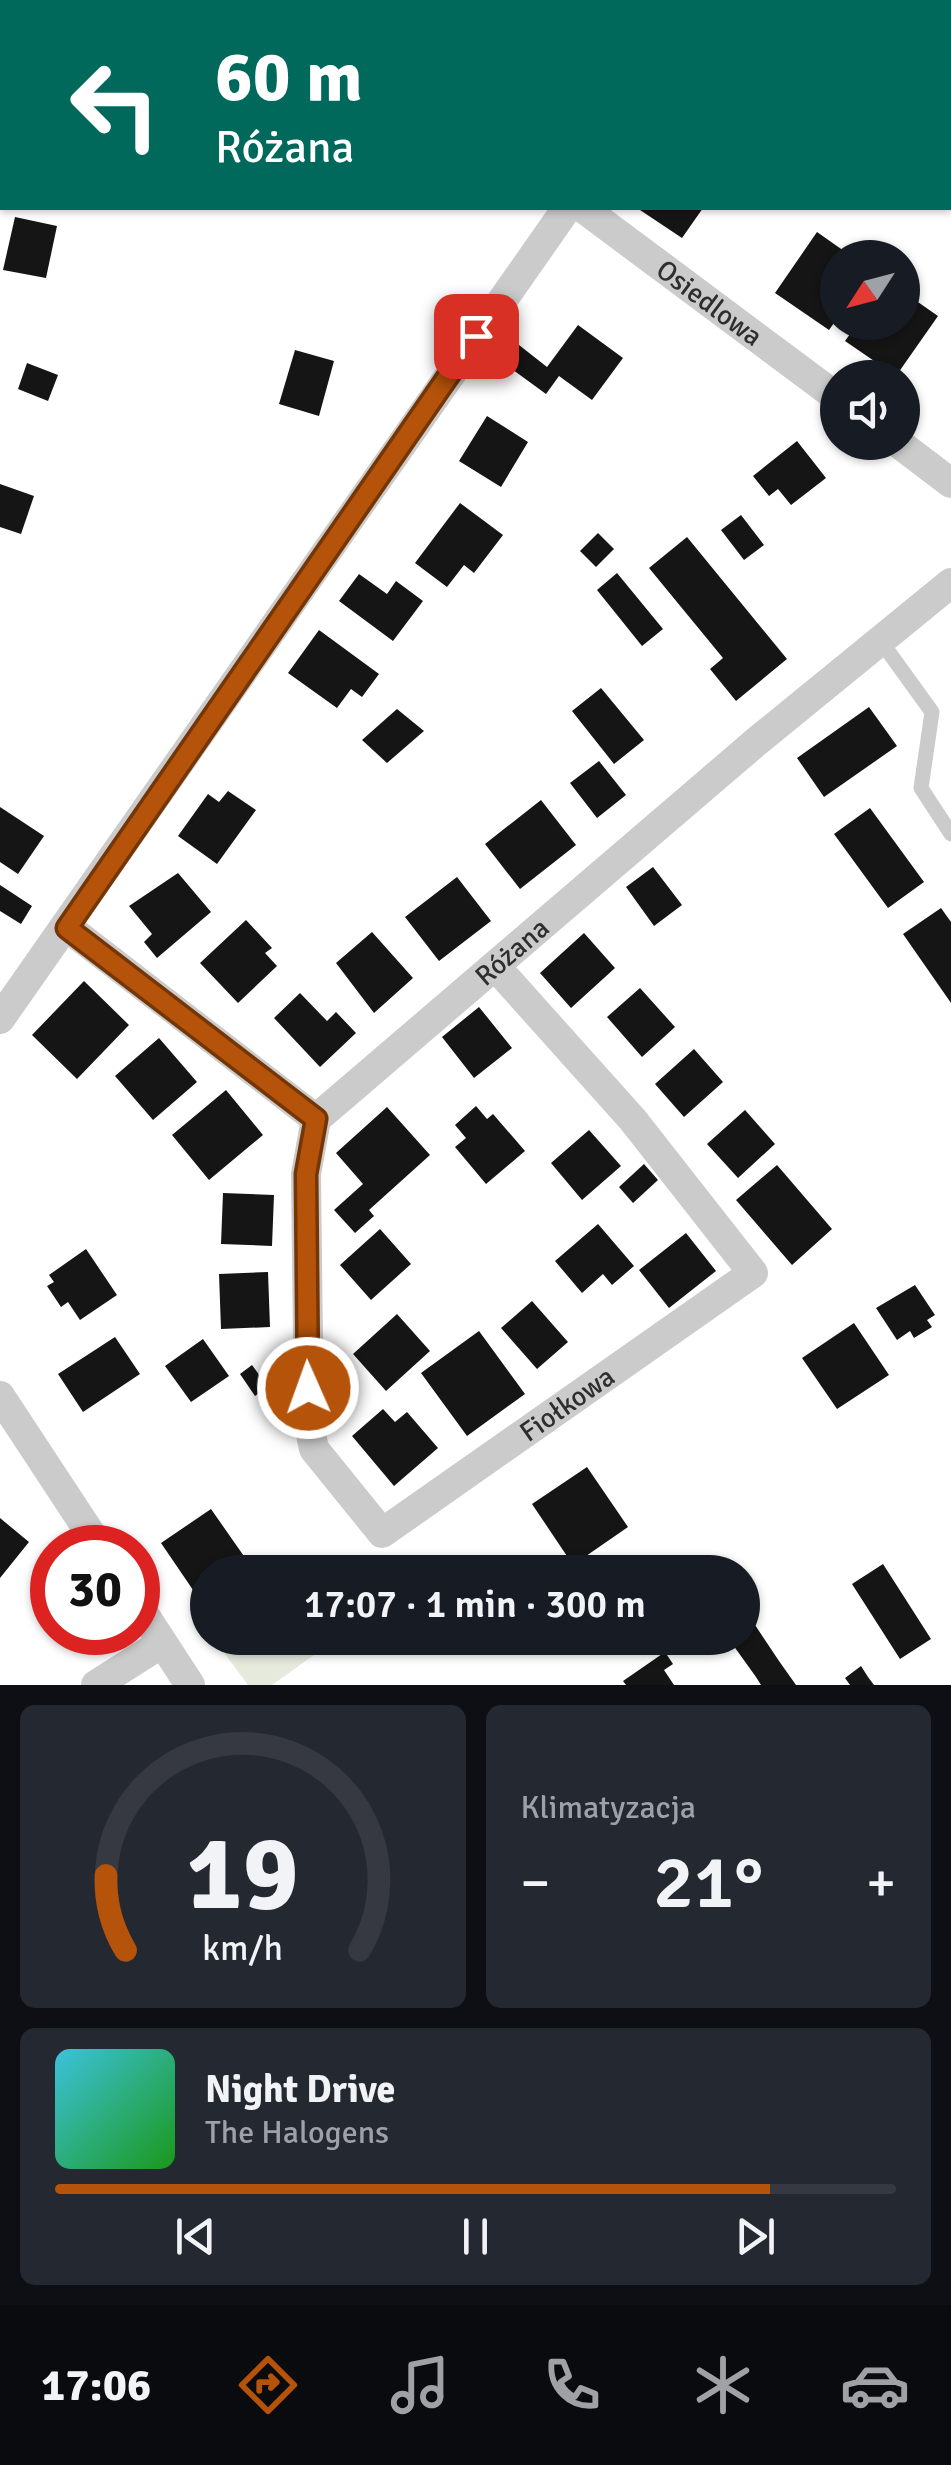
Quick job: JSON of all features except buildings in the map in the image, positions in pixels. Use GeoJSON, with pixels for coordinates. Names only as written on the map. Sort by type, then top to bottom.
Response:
{"type":"FeatureCollection","features":[{"type":"Feature","properties":{"kind":"street"},"geometry":{"type":"LineString","coordinates":[[0,1019],[565,210]]}},
{"type":"Feature","properties":{"kind":"street","name":"Osiedlowa"},"geometry":{"type":"LineString","coordinates":[[586,210],[820,385]]}},
{"type":"Feature","properties":{"kind":"street"},"geometry":{"type":"LineString","coordinates":[[920,459],[951,482]]}},
{"type":"Feature","properties":{"kind":"street","name":"Różana"},"geometry":{"type":"LineString","coordinates":[[316,1119],[951,583]]}},
{"type":"Feature","properties":{"kind":"street"},"geometry":{"type":"LineString","coordinates":[[67,928],[316,1119]]}},
{"type":"Feature","properties":{"kind":"street","name":"Fiołkowa"},"geometry":{"type":"LineString","coordinates":[[316,1119],[306,1174],[308,1424],[314,1449],[382,1534],[752,1273],[633,1120],[495,966]]}},
{"type":"Feature","properties":{"kind":"street"},"geometry":{"type":"LineString","coordinates":[[0,1396],[85,1525]]}},
{"type":"Feature","properties":{"kind":"street"},"geometry":{"type":"LineString","coordinates":[[160,1640],[190,1685]]}},
{"type":"Feature","properties":{"kind":"street"},"geometry":{"type":"LineString","coordinates":[[96,1685],[162,1643]]}},
{"type":"Feature","properties":{"kind":"lane"},"geometry":{"type":"LineString","coordinates":[[880,640],[932,712],[920,788],[951,834]]}},
{"type":"Feature","properties":{"kind":"shaded area"},"geometry":{"type":"Polygon","coordinates":[[[226,1655],[314,1655],[272,1685],[248,1685],[226,1655]]]}},
{"type":"Feature","properties":{"kind":"route"},"geometry":{"type":"LineString","coordinates":[[308,1388],[306,1174],[316,1119],[67,928],[476,336]]}}]}
